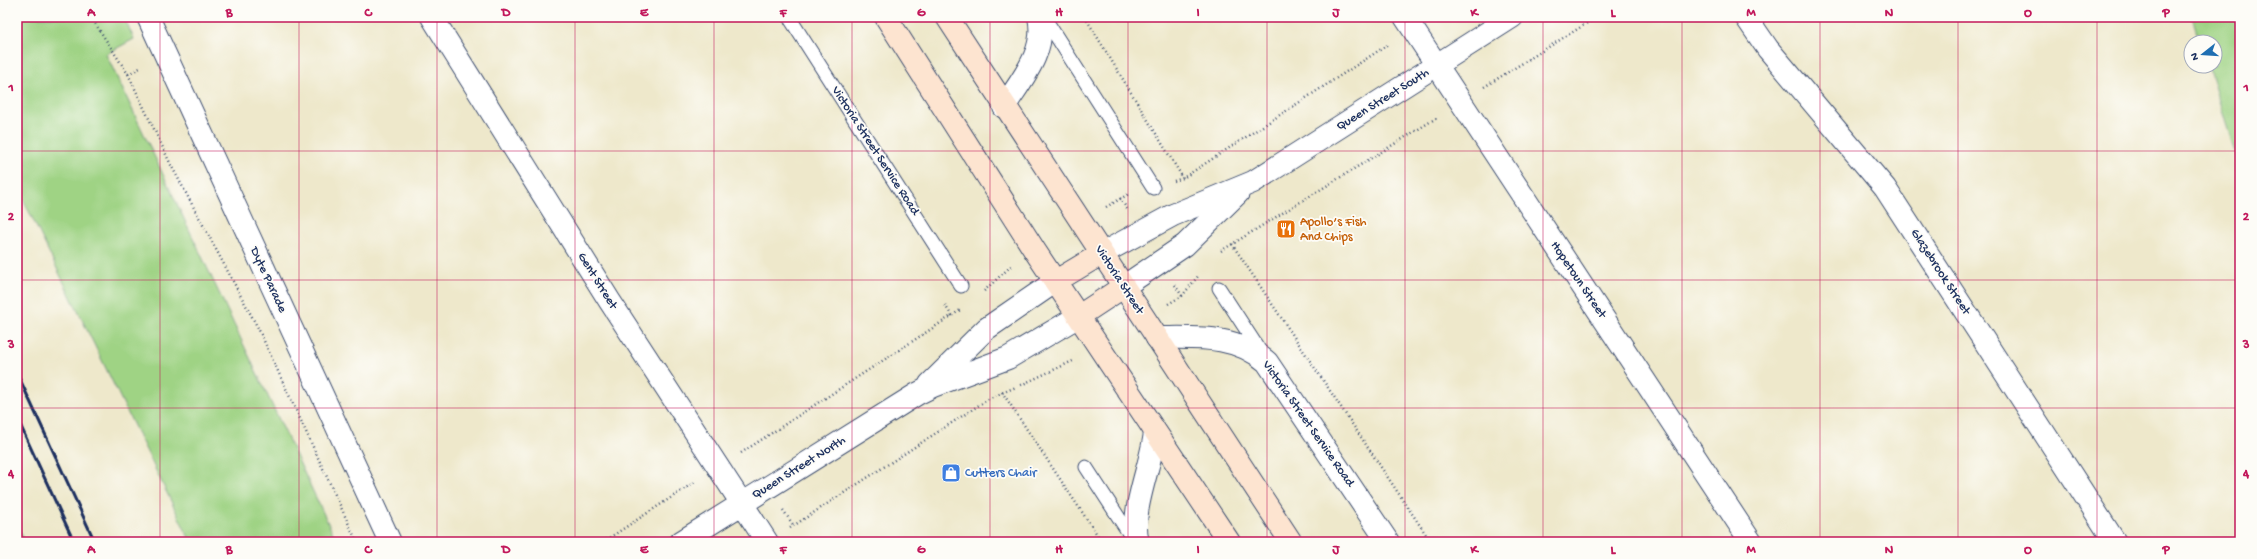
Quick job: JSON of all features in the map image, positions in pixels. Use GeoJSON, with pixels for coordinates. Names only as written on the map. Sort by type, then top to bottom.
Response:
{"type":"FeatureCollection","features":[{"type":"Feature","properties":{"kind":"main road"},"geometry":{"type":"LineString","coordinates":[[886,17],[1056,281],[1229,542]]}},
{"type":"Feature","properties":{"kind":"main road","name":"Victoria Street"},"geometry":{"type":"LineString","coordinates":[[946,17],[1291,542]]}},
{"type":"Feature","properties":{"kind":"main road","name":"Queen Street South"},"geometry":{"type":"LineString","coordinates":[[1056,281],[1101,254]]}},
{"type":"Feature","properties":{"kind":"main road"},"geometry":{"type":"LineString","coordinates":[[1079,316],[1123,287]]}},
{"type":"Feature","properties":{"kind":"street","name":"Dyte Parade"},"geometry":{"type":"LineString","coordinates":[[148,17],[390,542]]}},
{"type":"Feature","properties":{"kind":"street","name":"Gent Street"},"geometry":{"type":"LineString","coordinates":[[432,17],[605,294],[743,503],[767,542]]}},
{"type":"Feature","properties":{"kind":"street"},"geometry":{"type":"LineString","coordinates":[[1004,107],[1036,54],[1041,33],[1039,17]]}},
{"type":"Feature","properties":{"kind":"street","name":"Queen Street South"},"geometry":{"type":"LineString","coordinates":[[1123,287],[1185,245],[1232,198],[1253,182],[1512,17]]}},
{"type":"Feature","properties":{"kind":"street","name":"Glazebrook Street"},"geometry":{"type":"LineString","coordinates":[[1746,17],[1768,49],[1885,188],[2115,542]]}},
{"type":"Feature","properties":{"kind":"street","name":"Hopetoun Street"},"geometry":{"type":"LineString","coordinates":[[1408,23],[1751,542]]}},
{"type":"Feature","properties":{"kind":"street","name":"Queen Street South"},"geometry":{"type":"LineString","coordinates":[[1101,254],[1173,215],[1253,182]]}},
{"type":"Feature","properties":{"kind":"street","name":"Queen Street North"},"geometry":{"type":"LineString","coordinates":[[917,394],[986,329],[1056,281]]}},
{"type":"Feature","properties":{"kind":"street","name":"Queen Street North"},"geometry":{"type":"LineString","coordinates":[[681,542],[917,394],[933,386],[1008,358],[1079,316]]}},
{"type":"Feature","properties":{"kind":"street","name":"Victoria Street Service Road"},"geometry":{"type":"LineString","coordinates":[[1157,338],[1222,340],[1246,347],[1267,362],[1388,542]]}},
{"type":"Feature","properties":{"kind":"street"},"geometry":{"type":"LineString","coordinates":[[1137,542],[1137,508],[1154,450],[1155,432]]}},
{"type":"Feature","properties":{"kind":"lane","name":"Victoria Street Service Road"},"geometry":{"type":"LineString","coordinates":[[789,17],[961,286]]}},
{"type":"Feature","properties":{"kind":"lane"},"geometry":{"type":"LineString","coordinates":[[1044,17],[1153,188]]}},
{"type":"Feature","properties":{"kind":"lane"},"geometry":{"type":"LineString","coordinates":[[1219,288],[1267,362]]}},
{"type":"Feature","properties":{"kind":"lane"},"geometry":{"type":"LineString","coordinates":[[1086,467],[1137,542]]}},
{"type":"Feature","properties":{"kind":"path"},"geometry":{"type":"LineString","coordinates":[[91,17],[128,74],[171,165],[258,328],[357,542]]}},
{"type":"Feature","properties":{"kind":"path"},"geometry":{"type":"LineString","coordinates":[[1085,17],[1183,178],[1408,23]]}},
{"type":"Feature","properties":{"kind":"path"},"geometry":{"type":"LineString","coordinates":[[1431,542],[1232,244],[1597,17]]}},
{"type":"Feature","properties":{"kind":"path"},"geometry":{"type":"LineString","coordinates":[[603,542],[953,317]]}},
{"type":"Feature","properties":{"kind":"path"},"geometry":{"type":"LineString","coordinates":[[788,530],[990,398],[1003,393],[1102,542]]}},
{"type":"Feature","properties":{"kind":"green space"},"geometry":{"type":"Polygon","coordinates":[[[17,17],[124,17],[134,39],[106,54],[337,542],[191,542],[17,187],[17,17]]]}},
{"type":"Feature","properties":{"kind":"green space"},"geometry":{"type":"Polygon","coordinates":[[[2192,17],[2240,17],[2240,168],[2211,74],[2223,74],[2223,34],[2197,34],[2192,17]]]}},
{"type":"Feature","properties":{"kind":"green space"},"geometry":{"type":"Polygon","coordinates":[[[17,525],[25,542],[17,542],[17,525]]]}},
{"type":"Feature","properties":{"kind":"railway"},"geometry":{"type":"LineString","coordinates":[[17,373],[95,542]]}},
{"type":"Feature","properties":{"kind":"railway"},"geometry":{"type":"LineString","coordinates":[[17,418],[74,542]]}},
{"type":"Feature","properties":{"kind":"place","name":"Apollo’s Fish And Chips"},"geometry":{"type":"Point","coordinates":[1286,229]}},
{"type":"Feature","properties":{"kind":"place","name":"Cutters Chair"},"geometry":{"type":"Point","coordinates":[951,473]}}]}
